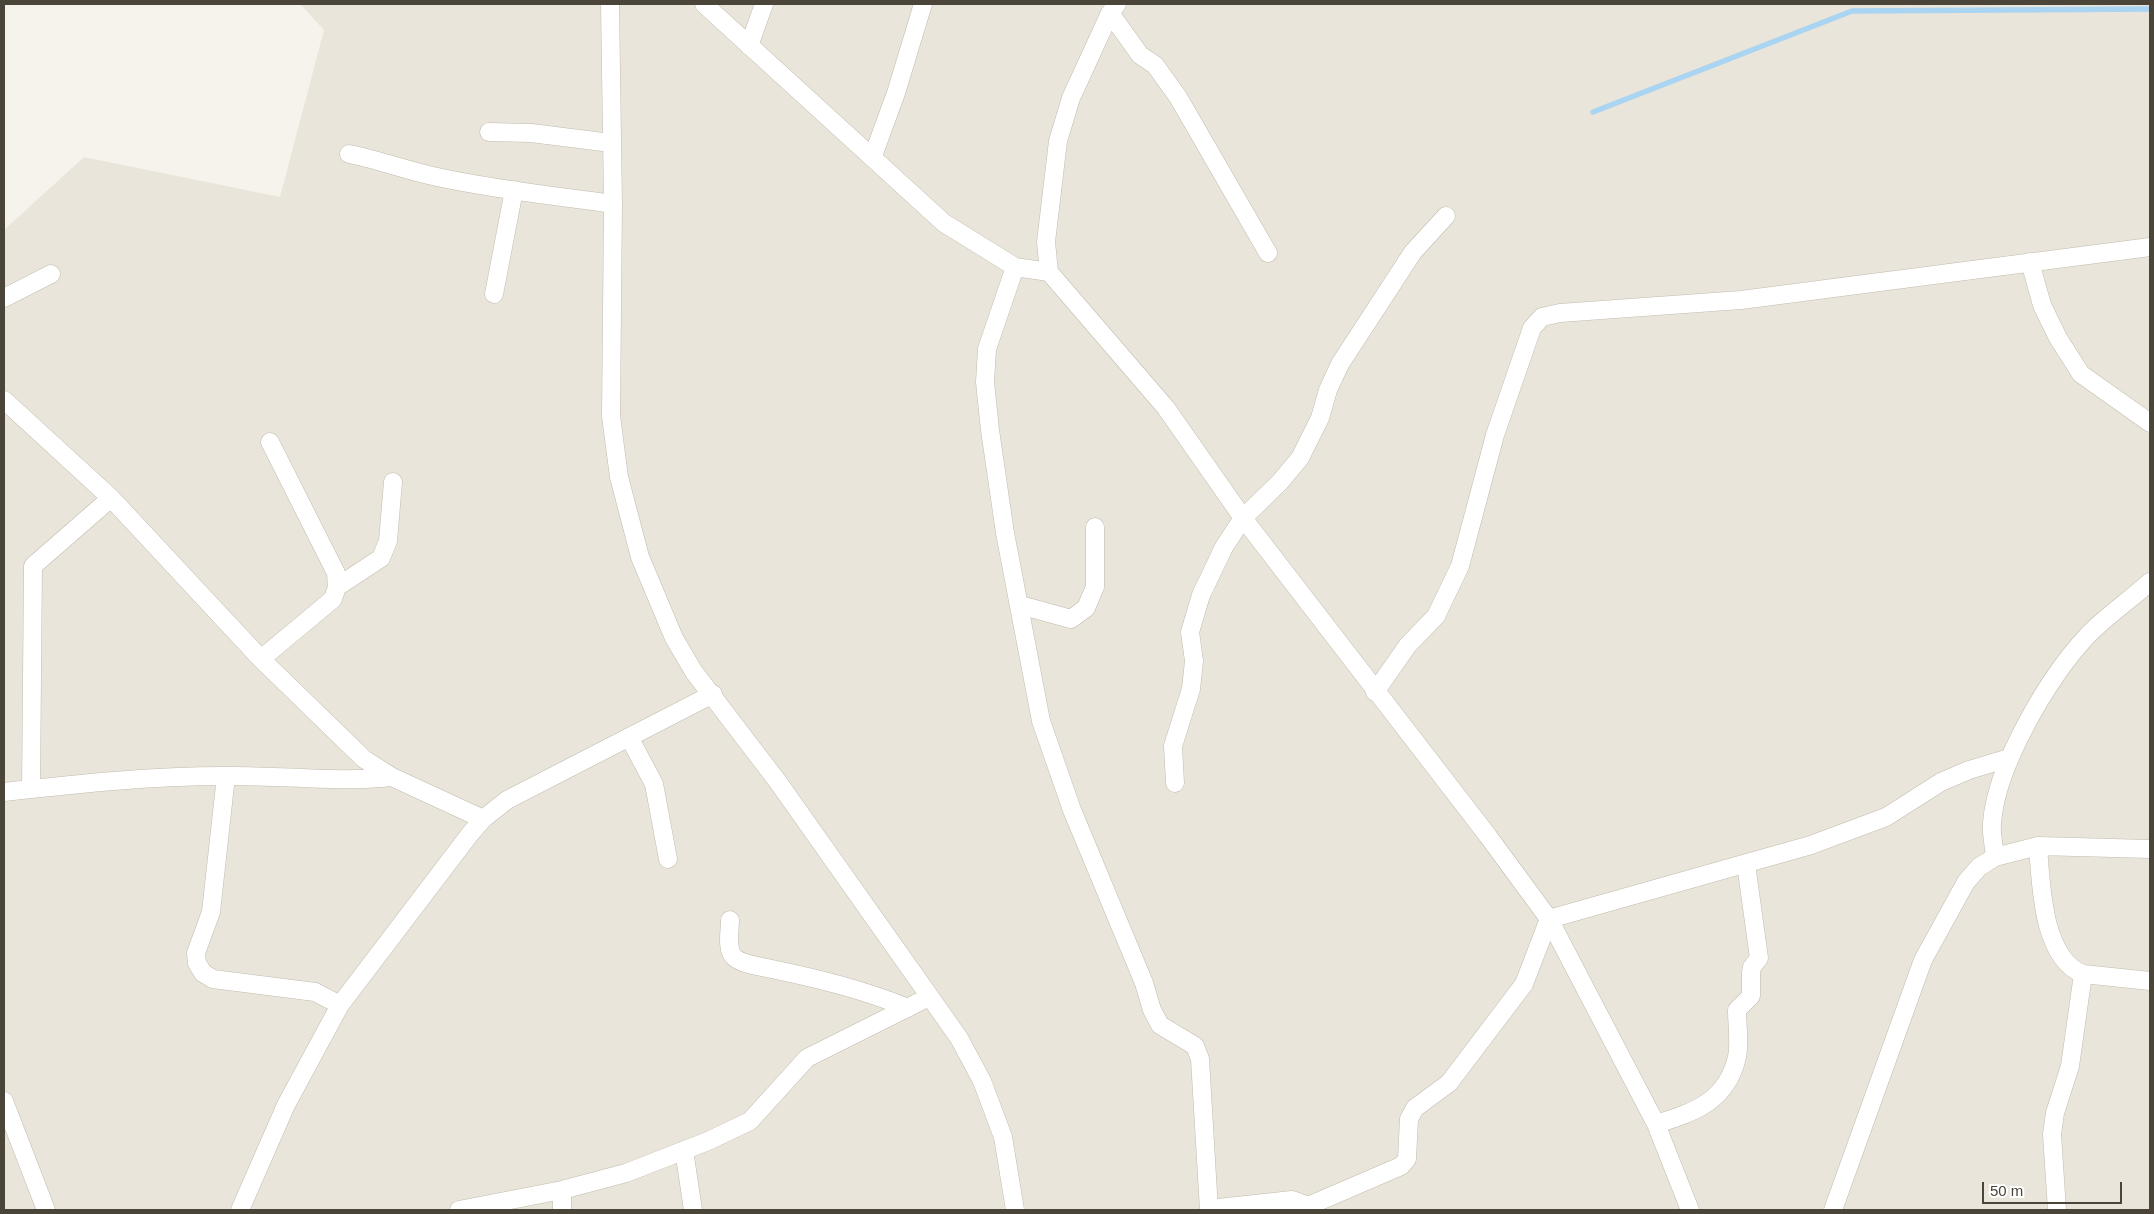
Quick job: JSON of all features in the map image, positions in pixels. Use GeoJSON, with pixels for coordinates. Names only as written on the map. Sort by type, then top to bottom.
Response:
{"type":"FeatureCollection","features":[{"type":"Feature","properties":{"kind":"street"},"geometry":{"type":"LineString","coordinates":[[610,4],[613,204],[611,416],[619,477],[640,557],[674,638],[694,672],[713,694],[778,782],[959,1038],[982,1081],[1003,1137],[1014,1210]]}},
{"type":"Feature","properties":{"kind":"street"},"geometry":{"type":"LineString","coordinates":[[704,4],[873,156],[944,223],[1015,267],[1049,272]]}},
{"type":"Feature","properties":{"kind":"street"},"geometry":{"type":"LineString","coordinates":[[749,46],[764,4]]}},
{"type":"Feature","properties":{"kind":"street"},"geometry":{"type":"LineString","coordinates":[[873,156],[896,93],[923,4]]}},
{"type":"Feature","properties":{"kind":"street"},"geometry":{"type":"LineString","coordinates":[[1113,9],[1140,55],[1155,65],[1178,98],[1268,253]]}},
{"type":"Feature","properties":{"kind":"street"},"geometry":{"type":"LineString","coordinates":[[1113,9],[1071,98],[1058,141],[1046,242],[1049,272],[1166,408],[1243,518],[1488,836],[1549,919],[1656,1124],[1690,1210]]}},
{"type":"Feature","properties":{"kind":"street"},"geometry":{"type":"LineString","coordinates":[[489,132],[531,133],[612,143]]}},
{"type":"Feature","properties":{"kind":"street"},"geometry":{"type":"LineString","coordinates":[[349,154],[383,161],[440,178],[613,204]]}},
{"type":"Feature","properties":{"kind":"street"},"geometry":{"type":"LineString","coordinates":[[494,294],[514,190]]}},
{"type":"Feature","properties":{"kind":"street"},"geometry":{"type":"LineString","coordinates":[[1175,783],[1173,746],[1191,689],[1194,660],[1190,632],[1201,595],[1224,547],[1243,518],[1280,482],[1300,458],[1320,418],[1328,390],[1340,364],[1413,252],[1446,216]]}},
{"type":"Feature","properties":{"kind":"street"},"geometry":{"type":"LineString","coordinates":[[1376,692],[1408,646],[1436,616],[1460,566],[1495,434],[1532,328],[1542,317],[1560,313],[1741,300],[2150,247]]}},
{"type":"Feature","properties":{"kind":"street"},"geometry":{"type":"LineString","coordinates":[[2030,262],[2042,305],[2058,338],[2081,374],[2150,422]]}},
{"type":"Feature","properties":{"kind":"street"},"geometry":{"type":"LineString","coordinates":[[1015,267],[987,348],[985,382],[1004,524],[1041,721],[1072,810],[1144,983],[1152,1010],[1160,1025],[1195,1046],[1200,1059],[1209,1210],[1292,1200],[1309,1208],[1401,1166],[1407,1159],[1409,1119],[1415,1108],[1449,1083],[1524,984],[1549,919]]}},
{"type":"Feature","properties":{"kind":"street"},"geometry":{"type":"LineString","coordinates":[[4,298],[51,274]]}},
{"type":"Feature","properties":{"kind":"street"},"geometry":{"type":"LineString","coordinates":[[4,400],[111,498],[261,659],[364,759],[392,777],[484,819]]}},
{"type":"Feature","properties":{"kind":"street"},"geometry":{"type":"LineString","coordinates":[[261,659],[333,599],[337,587],[336,573],[270,442]]}},
{"type":"Feature","properties":{"kind":"street"},"geometry":{"type":"LineString","coordinates":[[337,587],[381,558],[388,541],[394,482]]}},
{"type":"Feature","properties":{"kind":"street"},"geometry":{"type":"LineString","coordinates":[[31,789],[33,566],[111,498]]}},
{"type":"Feature","properties":{"kind":"street"},"geometry":{"type":"LineString","coordinates":[[1020,605],[1071,619],[1086,608],[1095,587],[1095,526]]}},
{"type":"Feature","properties":{"kind":"street"},"geometry":{"type":"LineString","coordinates":[[1995,857],[1992,824],[1994,808],[2009,758],[2048,687],[2087,636],[2150,582]]}},
{"type":"Feature","properties":{"kind":"street"},"geometry":{"type":"LineString","coordinates":[[240,1210],[286,1105],[340,1005],[470,834],[484,819],[507,800],[713,694]]}},
{"type":"Feature","properties":{"kind":"street"},"geometry":{"type":"LineString","coordinates":[[629,737],[654,784],[668,860]]}},
{"type":"Feature","properties":{"kind":"street"},"geometry":{"type":"LineString","coordinates":[[1549,919],[1746,864],[1864,827],[1886,817],[1941,782],[1969,770],[2009,758]]}},
{"type":"Feature","properties":{"kind":"street"},"geometry":{"type":"LineString","coordinates":[[4,792],[129,778],[226,776],[355,781],[392,777]]}},
{"type":"Feature","properties":{"kind":"street"},"geometry":{"type":"LineString","coordinates":[[226,776],[211,912],[196,953],[202,973],[212,979],[315,992],[340,1005]]}},
{"type":"Feature","properties":{"kind":"street"},"geometry":{"type":"LineString","coordinates":[[2038,846],[2044,915],[2066,964],[2084,974],[2150,981]]}},
{"type":"Feature","properties":{"kind":"street"},"geometry":{"type":"LineString","coordinates":[[1833,1210],[1923,960],[1966,882],[1979,867],[1995,857],[2038,846],[2150,849]]}},
{"type":"Feature","properties":{"kind":"street"},"geometry":{"type":"LineString","coordinates":[[1656,1124],[1686,1114],[1706,1104],[1721,1092],[1735,1062],[1738,1038],[1737,1010],[1751,996],[1751,972],[1759,952],[1746,864]]}},
{"type":"Feature","properties":{"kind":"street"},"geometry":{"type":"LineString","coordinates":[[730,920],[730,950],[736,959],[876,994],[908,1008]]}},
{"type":"Feature","properties":{"kind":"street"},"geometry":{"type":"LineString","coordinates":[[2057,1210],[2052,1134],[2055,1113],[2070,1066],[2073,1035],[2084,974]]}},
{"type":"Feature","properties":{"kind":"street"},"geometry":{"type":"LineString","coordinates":[[459,1210],[562,1190],[626,1173],[684,1150],[750,1120],[807,1058],[929,997]]}},
{"type":"Feature","properties":{"kind":"street"},"geometry":{"type":"LineString","coordinates":[[4,1101],[46,1210]]}},
{"type":"Feature","properties":{"kind":"street"},"geometry":{"type":"LineString","coordinates":[[684,1150],[694,1210]]}},
{"type":"Feature","properties":{"kind":"street"},"geometry":{"type":"LineString","coordinates":[[562,1190],[562,1210]]}},
{"type":"Feature","properties":{"kind":"shaded area"},"geometry":{"type":"Polygon","coordinates":[[[300,4],[2150,4],[2150,1210],[4,1210],[4,230],[84,157],[280,197],[324,30],[300,4]]]}},
{"type":"Feature","properties":{"kind":"waterway"},"geometry":{"type":"LineString","coordinates":[[1593,112],[1852,11],[2150,9]]}}]}
